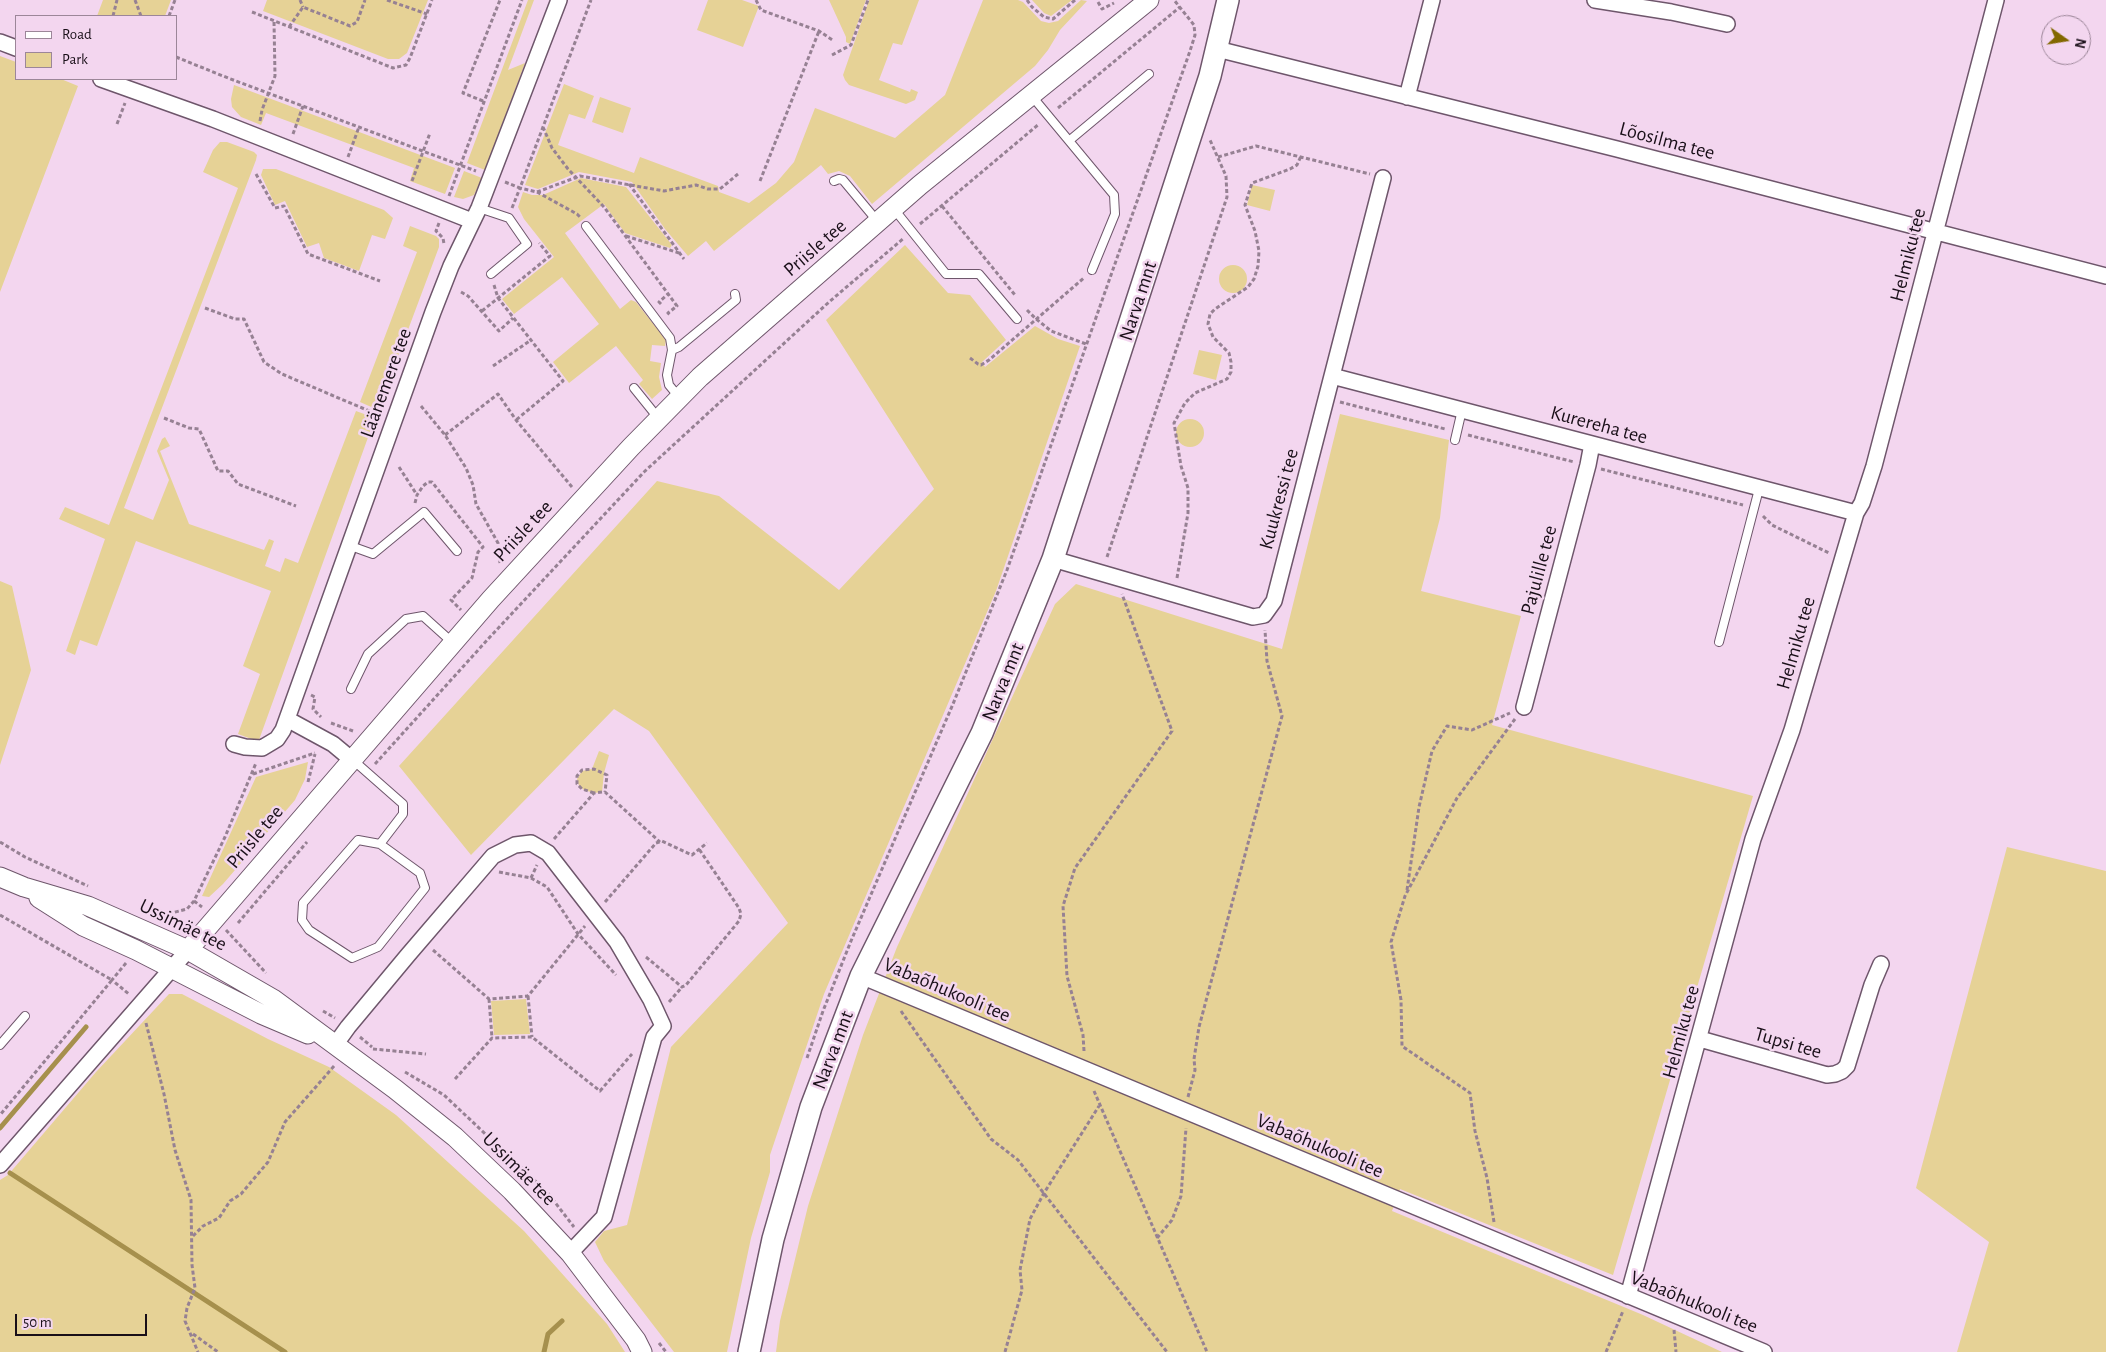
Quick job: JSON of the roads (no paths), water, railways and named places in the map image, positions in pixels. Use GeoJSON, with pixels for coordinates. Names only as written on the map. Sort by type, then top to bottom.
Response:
{"type":"FeatureCollection","features":[{"type":"Feature","properties":{"kind":"main road","name":"Narva mnt"},"geometry":{"type":"LineString","coordinates":[[749,1352],[773,1239],[811,1107],[862,976],[982,733],[1053,559],[1175,189],[1217,49],[1228,0]]}},
{"type":"Feature","properties":{"kind":"street","name":"Läänemere tee"},"geometry":{"type":"LineString","coordinates":[[234,744],[245,748],[262,748],[277,739],[287,719],[433,312],[491,177],[559,0]]}},
{"type":"Feature","properties":{"kind":"street","name":"Priisle tee"},"geometry":{"type":"LineString","coordinates":[[0,1165],[142,1004],[351,759],[453,643],[631,447],[700,378],[878,222],[1149,0]]}},
{"type":"Feature","properties":{"kind":"street"},"geometry":{"type":"LineString","coordinates":[[1407,97],[1432,0]]}},
{"type":"Feature","properties":{"kind":"street"},"geometry":{"type":"LineString","coordinates":[[1595,0],[1727,24]]}},
{"type":"Feature","properties":{"kind":"street","name":"Helmiku tee"},"geometry":{"type":"LineString","coordinates":[[1628,1296],[1700,1039],[1753,839],[1792,730],[1856,513],[1862,503],[1874,466],[1996,0]]}},
{"type":"Feature","properties":{"kind":"street"},"geometry":{"type":"LineString","coordinates":[[0,42],[15,48]]}},
{"type":"Feature","properties":{"kind":"street","name":"Lõosilma tee"},"geometry":{"type":"LineString","coordinates":[[1217,49],[1617,149],[2106,276]]}},
{"type":"Feature","properties":{"kind":"street"},"geometry":{"type":"LineString","coordinates":[[104,80],[257,136],[443,210],[476,214]]}},
{"type":"Feature","properties":{"kind":"street","name":"Kuukressi tee"},"geometry":{"type":"LineString","coordinates":[[1053,559],[1113,570],[1253,617],[1264,615],[1274,600],[1332,376],[1376,181]]}},
{"type":"Feature","properties":{"kind":"street","name":"Kurereha tee"},"geometry":{"type":"LineString","coordinates":[[1332,376],[1856,513]]}},
{"type":"Feature","properties":{"kind":"street","name":"Pajulille tee"},"geometry":{"type":"LineString","coordinates":[[1524,707],[1592,444]]}},
{"type":"Feature","properties":{"kind":"street"},"geometry":{"type":"LineString","coordinates":[[287,719],[323,738],[351,759]]}},
{"type":"Feature","properties":{"kind":"street"},"geometry":{"type":"LineString","coordinates":[[340,1049],[348,1027],[493,856],[514,845],[532,843],[548,853],[617,942],[652,1000],[663,1026],[654,1038],[649,1054],[604,1217],[570,1253]]}},
{"type":"Feature","properties":{"kind":"street","name":"Ussimäe tee"},"geometry":{"type":"LineString","coordinates":[[0,877],[24,887],[88,906],[188,950],[274,999],[395,1089],[454,1138],[512,1191],[570,1253],[641,1348]]}},
{"type":"Feature","properties":{"kind":"street","name":"Ussimäe tee"},"geometry":{"type":"LineString","coordinates":[[24,887],[83,926],[136,950],[261,1014],[340,1049]]}},
{"type":"Feature","properties":{"kind":"street","name":"Tupsi tee"},"geometry":{"type":"LineString","coordinates":[[1700,1039],[1827,1075],[1835,1074],[1847,1066],[1872,985],[1881,964]]}},
{"type":"Feature","properties":{"kind":"street","name":"Vabaõhukooli tee"},"geometry":{"type":"LineString","coordinates":[[862,976],[1764,1352]]}},
{"type":"Feature","properties":{"kind":"lane"},"geometry":{"type":"LineString","coordinates":[[1070,140],[1149,74]]}},
{"type":"Feature","properties":{"kind":"lane"},"geometry":{"type":"LineString","coordinates":[[1031,95],[1114,195],[1115,214],[1092,270]]}},
{"type":"Feature","properties":{"kind":"lane"},"geometry":{"type":"LineString","coordinates":[[834,180],[843,180],[878,222]]}},
{"type":"Feature","properties":{"kind":"lane"},"geometry":{"type":"LineString","coordinates":[[894,209],[946,274],[979,274],[1017,319]]}},
{"type":"Feature","properties":{"kind":"lane"},"geometry":{"type":"LineString","coordinates":[[476,214],[509,218],[527,244],[491,274]]}},
{"type":"Feature","properties":{"kind":"lane"},"geometry":{"type":"LineString","coordinates":[[586,226],[670,338],[672,350],[668,375],[669,385],[680,398]]}},
{"type":"Feature","properties":{"kind":"lane"},"geometry":{"type":"LineString","coordinates":[[982,278],[989,272]]}},
{"type":"Feature","properties":{"kind":"lane"},"geometry":{"type":"LineString","coordinates":[[672,350],[679,347],[736,300],[735,294]]}},
{"type":"Feature","properties":{"kind":"lane"},"geometry":{"type":"LineString","coordinates":[[634,388],[659,419]]}},
{"type":"Feature","properties":{"kind":"lane"},"geometry":{"type":"LineString","coordinates":[[1456,436],[1462,410]]}},
{"type":"Feature","properties":{"kind":"lane"},"geometry":{"type":"LineString","coordinates":[[1719,642],[1759,489]]}},
{"type":"Feature","properties":{"kind":"lane"},"geometry":{"type":"LineString","coordinates":[[348,545],[373,554],[424,512],[457,551]]}},
{"type":"Feature","properties":{"kind":"lane"},"geometry":{"type":"LineString","coordinates":[[350,689],[368,654],[406,619],[423,616],[453,643]]}},
{"type":"Feature","properties":{"kind":"lane"},"geometry":{"type":"LineString","coordinates":[[351,759],[403,804],[404,814],[380,844]]}},
{"type":"Feature","properties":{"kind":"lane"},"geometry":{"type":"LineString","coordinates":[[358,840],[380,844],[420,873],[425,888],[378,947],[352,958],[309,930],[302,920],[304,903],[358,840]]}},
{"type":"Feature","properties":{"kind":"lane"},"geometry":{"type":"LineString","coordinates":[[0,1046],[25,1016]]}},
{"type":"Feature","properties":{"kind":"waterway"},"geometry":{"type":"LineString","coordinates":[[0,1128],[86,1027]]}},
{"type":"Feature","properties":{"kind":"waterway"},"geometry":{"type":"LineString","coordinates":[[10,1173],[285,1352]]}},
{"type":"Feature","properties":{"kind":"waterway"},"geometry":{"type":"LineString","coordinates":[[544,1352],[548,1334],[562,1321]]}}]}
